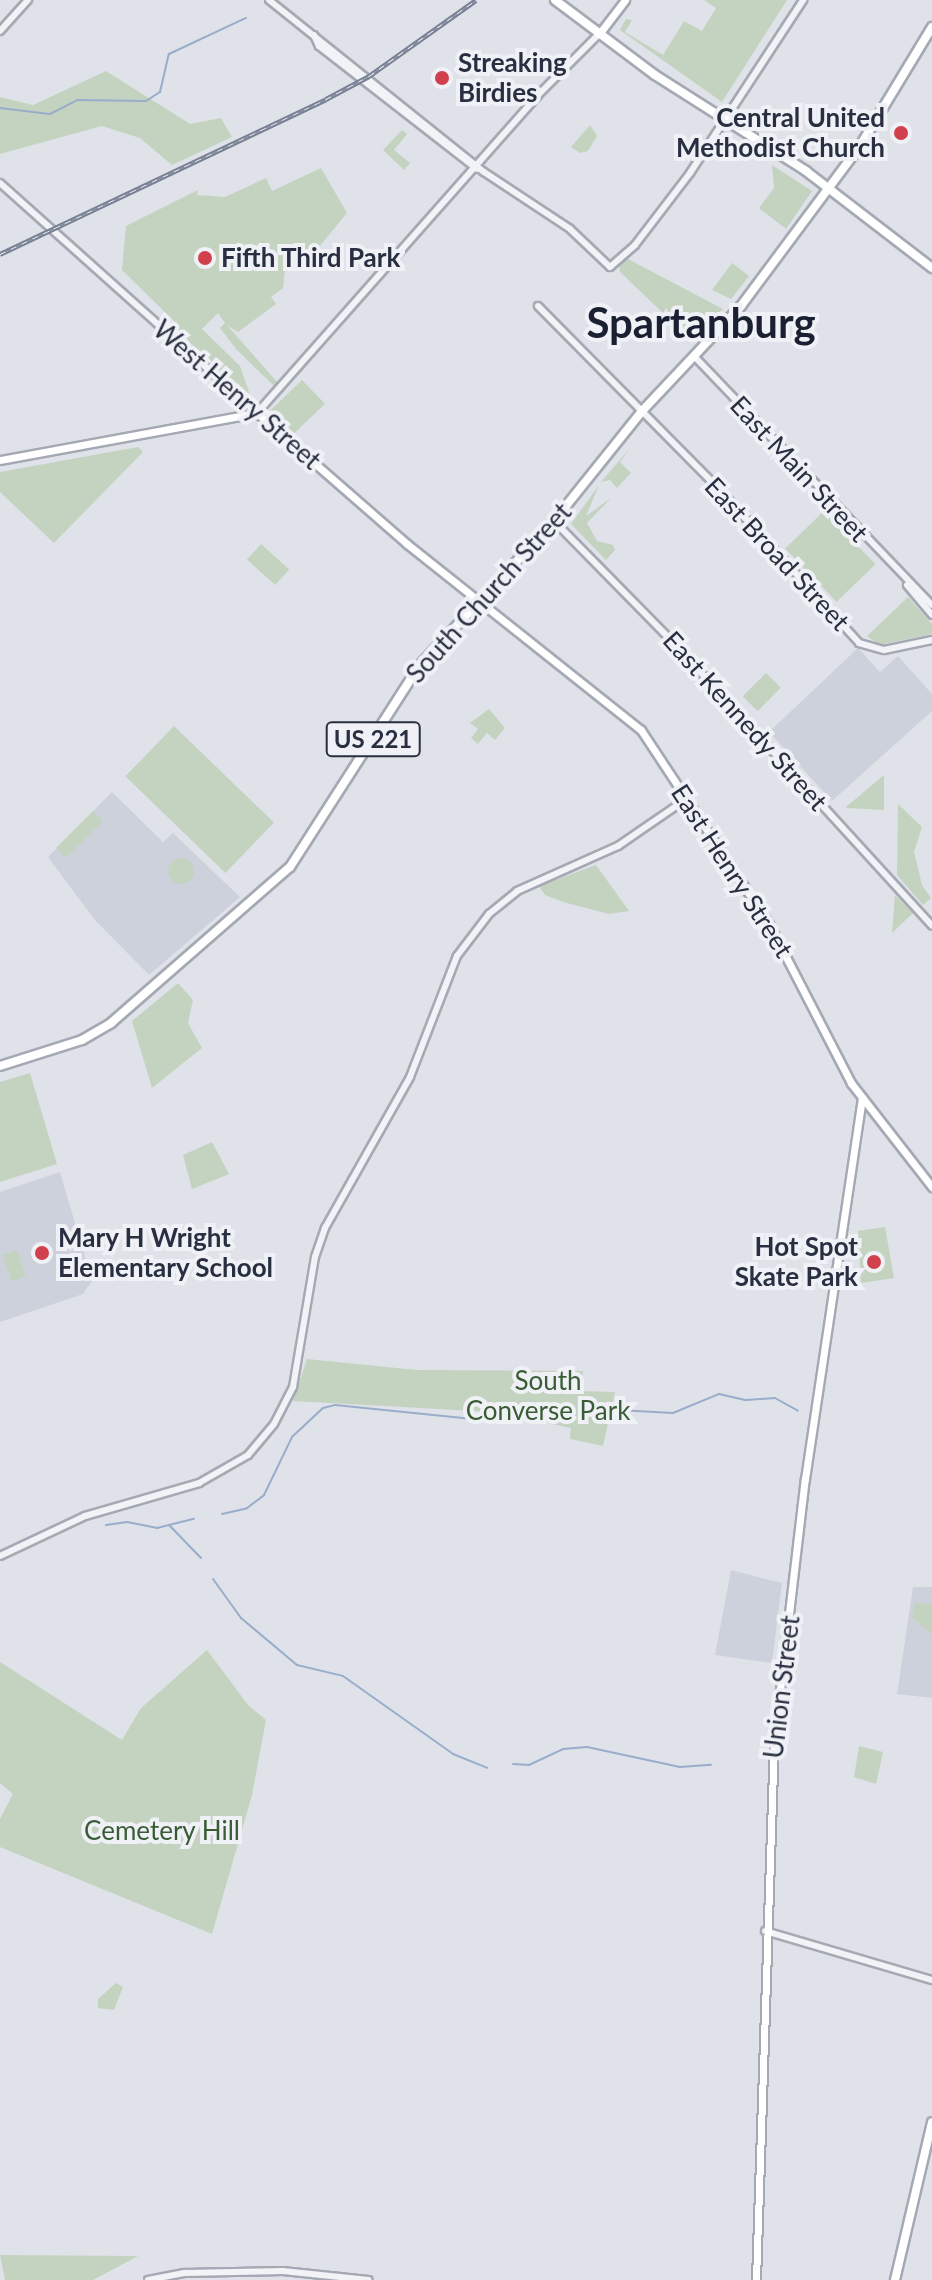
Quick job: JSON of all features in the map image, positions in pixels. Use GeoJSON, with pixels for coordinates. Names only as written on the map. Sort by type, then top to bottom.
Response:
{"type":"FeatureCollection","features":[{"type":"Feature","properties":{"kind":"main road"},"geometry":{"type":"LineString","coordinates":[[555,0],[599,34],[830,189],[932,268]]}},
{"type":"Feature","properties":{"kind":"main road"},"geometry":{"type":"LineString","coordinates":[[599,34],[625,0]]}},
{"type":"Feature","properties":{"kind":"main road","name":"US 221"},"geometry":{"type":"LineString","coordinates":[[694,356],[741,306],[830,189],[932,27]]}},
{"type":"Feature","properties":{"kind":"main road","name":"South Church Street"},"geometry":{"type":"LineString","coordinates":[[0,1066],[82,1040],[111,1023],[275,882],[319,828],[419,666],[554,521],[643,410],[694,356]]}},
{"type":"Feature","properties":{"kind":"main road"},"geometry":{"type":"LineString","coordinates":[[0,460],[257,413]]}},
{"type":"Feature","properties":{"kind":"main road","name":"West Henry Street"},"geometry":{"type":"LineString","coordinates":[[257,413],[479,601]]}},
{"type":"Feature","properties":{"kind":"main road","name":"East Henry Street"},"geometry":{"type":"LineString","coordinates":[[479,601],[625,714],[650,743],[769,924],[862,1098],[932,1187]]}},
{"type":"Feature","properties":{"kind":"main road","name":"Union Street"},"geometry":{"type":"LineString","coordinates":[[756,2280],[765,1931],[774,1741],[805,1479],[862,1098]]}},
{"type":"Feature","properties":{"kind":"main road"},"geometry":{"type":"LineString","coordinates":[[895,2280],[932,2122]]}},
{"type":"Feature","properties":{"kind":"street"},"geometry":{"type":"LineString","coordinates":[[0,31],[28,0]]}},
{"type":"Feature","properties":{"kind":"street"},"geometry":{"type":"LineString","coordinates":[[269,0],[476,167],[570,229],[610,267],[668,203],[803,0]]}},
{"type":"Feature","properties":{"kind":"street"},"geometry":{"type":"LineString","coordinates":[[257,413],[599,34]]}},
{"type":"Feature","properties":{"kind":"street","name":"West Henry Street"},"geometry":{"type":"LineString","coordinates":[[0,183],[257,413]]}},
{"type":"Feature","properties":{"kind":"street","name":"East Broad Street"},"geometry":{"type":"LineString","coordinates":[[538,306],[643,410],[851,635],[880,650],[932,640]]}},
{"type":"Feature","properties":{"kind":"street","name":"East Main Street"},"geometry":{"type":"LineString","coordinates":[[694,356],[905,582],[932,615]]}},
{"type":"Feature","properties":{"kind":"street","name":"East Kennedy Street"},"geometry":{"type":"LineString","coordinates":[[554,521],[703,673],[932,926]]}},
{"type":"Feature","properties":{"kind":"street","name":"East Main Street"},"geometry":{"type":"LineString","coordinates":[[905,582],[932,605]]}},
{"type":"Feature","properties":{"kind":"street"},"geometry":{"type":"LineString","coordinates":[[0,1556],[85,1516],[199,1483],[248,1455],[274,1424],[293,1387],[312,1272],[325,1228],[410,1077],[463,947],[489,914],[517,891],[618,846],[685,800]]}},
{"type":"Feature","properties":{"kind":"street"},"geometry":{"type":"LineString","coordinates":[[765,1931],[932,1980]]}},
{"type":"Feature","properties":{"kind":"street"},"geometry":{"type":"LineString","coordinates":[[148,2280],[185,2273],[283,2271],[369,2280]]}},
{"type":"Feature","properties":{"kind":"shaded area"},"geometry":{"type":"Polygon","coordinates":[[[858,648],[880,672],[898,656],[932,694],[932,711],[832,801],[769,732],[858,648]]]}},
{"type":"Feature","properties":{"kind":"shaded area"},"geometry":{"type":"Polygon","coordinates":[[[112,792],[163,842],[173,833],[240,897],[149,975],[94,919],[48,857],[112,792]]]}},
{"type":"Feature","properties":{"kind":"shaded area","name":"Mary H Wright Elementary School"},"geometry":{"type":"Polygon","coordinates":[[[60,1172],[92,1281],[83,1294],[0,1322],[0,1192],[60,1172]]]}},
{"type":"Feature","properties":{"kind":"shaded area"},"geometry":{"type":"Polygon","coordinates":[[[731,1570],[782,1583],[772,1663],[715,1655],[731,1570]]]}},
{"type":"Feature","properties":{"kind":"shaded area"},"geometry":{"type":"Polygon","coordinates":[[[913,1587],[932,1587],[932,1698],[897,1694],[913,1587]]]}},
{"type":"Feature","properties":{"kind":"green space"},"geometry":{"type":"Polygon","coordinates":[[[704,0],[787,0],[722,102],[620,30],[626,19],[632,20],[625,32],[663,55],[684,21],[702,31],[716,8],[704,0]]]}},
{"type":"Feature","properties":{"kind":"green space"},"geometry":{"type":"Polygon","coordinates":[[[106,71],[190,124],[221,118],[232,137],[172,165],[140,138],[102,126],[0,154],[0,97],[33,105],[106,71]]]}},
{"type":"Feature","properties":{"kind":"green space"},"geometry":{"type":"Polygon","coordinates":[[[590,125],[597,136],[588,151],[580,153],[571,147],[590,125]]]}},
{"type":"Feature","properties":{"kind":"green space"},"geometry":{"type":"Polygon","coordinates":[[[402,130],[407,134],[394,150],[410,163],[404,170],[383,150],[402,130]]]}},
{"type":"Feature","properties":{"kind":"green space"},"geometry":{"type":"Polygon","coordinates":[[[772,165],[812,191],[786,229],[759,208],[774,188],[772,165]]]}},
{"type":"Feature","properties":{"kind":"green space","name":"Fifth Third Park"},"geometry":{"type":"Polygon","coordinates":[[[321,168],[347,213],[310,258],[300,245],[287,250],[283,288],[271,297],[276,304],[238,332],[227,325],[278,383],[275,387],[236,349],[220,328],[225,323],[218,313],[202,329],[240,366],[251,398],[177,331],[175,322],[122,270],[126,226],[198,190],[197,195],[225,197],[266,178],[272,191],[321,168]]]}},
{"type":"Feature","properties":{"kind":"green space"},"geometry":{"type":"Polygon","coordinates":[[[628,259],[723,309],[688,339],[666,308],[663,313],[620,272],[619,265],[628,259]]]}},
{"type":"Feature","properties":{"kind":"green space"},"geometry":{"type":"Polygon","coordinates":[[[732,263],[749,276],[731,299],[712,290],[732,263]]]}},
{"type":"Feature","properties":{"kind":"green space"},"geometry":{"type":"Polygon","coordinates":[[[302,380],[325,404],[293,434],[270,411],[302,380]]]}},
{"type":"Feature","properties":{"kind":"green space"},"geometry":{"type":"Polygon","coordinates":[[[138,447],[143,452],[54,543],[0,492],[0,472],[138,447]]]}},
{"type":"Feature","properties":{"kind":"green space"},"geometry":{"type":"Polygon","coordinates":[[[630,448],[620,462],[631,473],[617,488],[610,480],[601,482],[630,448]]]}},
{"type":"Feature","properties":{"kind":"green space"},"geometry":{"type":"Polygon","coordinates":[[[599,485],[586,516],[611,498],[587,523],[597,541],[613,545],[615,550],[606,560],[571,524],[599,485]]]}},
{"type":"Feature","properties":{"kind":"green space"},"geometry":{"type":"Polygon","coordinates":[[[824,511],[875,564],[837,602],[785,549],[824,511]]]}},
{"type":"Feature","properties":{"kind":"green space"},"geometry":{"type":"Polygon","coordinates":[[[261,544],[289,569],[275,585],[247,560],[261,544]]]}},
{"type":"Feature","properties":{"kind":"green space"},"geometry":{"type":"Polygon","coordinates":[[[908,597],[932,624],[932,634],[879,645],[867,636],[908,597]]]}},
{"type":"Feature","properties":{"kind":"green space"},"geometry":{"type":"Polygon","coordinates":[[[766,673],[781,688],[758,711],[743,696],[766,673]]]}},
{"type":"Feature","properties":{"kind":"green space"},"geometry":{"type":"Polygon","coordinates":[[[489,709],[505,728],[495,740],[487,733],[478,744],[471,738],[478,729],[470,723],[489,709]]]}},
{"type":"Feature","properties":{"kind":"green space"},"geometry":{"type":"Polygon","coordinates":[[[174,726],[274,823],[225,873],[125,776],[174,726]]]}},
{"type":"Feature","properties":{"kind":"green space"},"geometry":{"type":"Polygon","coordinates":[[[884,775],[884,810],[846,808],[846,807],[884,775]]]}},
{"type":"Feature","properties":{"kind":"green space"},"geometry":{"type":"Polygon","coordinates":[[[898,804],[922,827],[914,852],[922,885],[931,898],[923,905],[897,875],[898,804]]]}},
{"type":"Feature","properties":{"kind":"green space"},"geometry":{"type":"Polygon","coordinates":[[[93,811],[103,821],[66,858],[56,848],[93,811]]]}},
{"type":"Feature","properties":{"kind":"green space"},"geometry":{"type":"Polygon","coordinates":[[[181,858],[190,862],[194,871],[190,880],[181,884],[172,880],[168,871],[172,862],[181,858]]]}},
{"type":"Feature","properties":{"kind":"green space"},"geometry":{"type":"Polygon","coordinates":[[[596,865],[629,911],[609,914],[563,902],[545,895],[539,886],[596,865]]]}},
{"type":"Feature","properties":{"kind":"green space"},"geometry":{"type":"Polygon","coordinates":[[[895,895],[913,913],[892,933],[895,895]]]}},
{"type":"Feature","properties":{"kind":"green space"},"geometry":{"type":"Polygon","coordinates":[[[178,983],[193,1000],[188,1023],[202,1048],[152,1088],[132,1021],[178,983]]]}},
{"type":"Feature","properties":{"kind":"green space"},"geometry":{"type":"Polygon","coordinates":[[[30,1073],[57,1164],[0,1182],[0,1082],[30,1073]]]}},
{"type":"Feature","properties":{"kind":"green space"},"geometry":{"type":"Polygon","coordinates":[[[212,1142],[229,1174],[192,1189],[183,1155],[212,1142]]]}},
{"type":"Feature","properties":{"kind":"green space","name":"Hot Spot Skate Park"},"geometry":{"type":"Polygon","coordinates":[[[885,1227],[894,1278],[861,1283],[858,1231],[885,1227]]]}},
{"type":"Feature","properties":{"kind":"green space"},"geometry":{"type":"Polygon","coordinates":[[[17,1250],[26,1277],[11,1281],[3,1255],[17,1250]]]}},
{"type":"Feature","properties":{"kind":"green space","name":"South Converse Park"},"geometry":{"type":"Polygon","coordinates":[[[307,1359],[417,1370],[583,1371],[580,1391],[615,1392],[603,1446],[570,1439],[571,1428],[493,1412],[293,1401],[307,1359]]]}},
{"type":"Feature","properties":{"kind":"green space"},"geometry":{"type":"Polygon","coordinates":[[[914,1603],[932,1604],[932,1635],[912,1617],[914,1603]]]}},
{"type":"Feature","properties":{"kind":"green space","name":"Cemetery Hill"},"geometry":{"type":"Polygon","coordinates":[[[207,1650],[248,1705],[266,1720],[252,1795],[212,1934],[0,1847],[0,1819],[13,1794],[0,1783],[0,1662],[122,1740],[141,1708],[207,1650]]]}},
{"type":"Feature","properties":{"kind":"green space"},"geometry":{"type":"Polygon","coordinates":[[[859,1746],[883,1752],[876,1784],[854,1777],[859,1746]]]}},
{"type":"Feature","properties":{"kind":"green space"},"geometry":{"type":"Polygon","coordinates":[[[116,1983],[123,1987],[114,2010],[98,2008],[98,1999],[116,1983]]]}},
{"type":"Feature","properties":{"kind":"green space"},"geometry":{"type":"Polygon","coordinates":[[[0,2255],[138,2256],[93,2280],[5,2280],[0,2255]]]}},
{"type":"Feature","properties":{"kind":"waterway"},"geometry":{"type":"LineString","coordinates":[[0,108],[50,114],[77,100],[146,101],[160,92],[169,54],[246,18]]}},
{"type":"Feature","properties":{"kind":"waterway"},"geometry":{"type":"LineString","coordinates":[[581,1408],[673,1413],[719,1394],[746,1400],[775,1398],[798,1411]]}},
{"type":"Feature","properties":{"kind":"waterway"},"geometry":{"type":"LineString","coordinates":[[222,1514],[247,1508],[264,1495],[292,1437],[323,1408],[335,1405],[502,1422],[567,1412]]}},
{"type":"Feature","properties":{"kind":"waterway"},"geometry":{"type":"LineString","coordinates":[[106,1525],[127,1522],[157,1528],[194,1519]]}},
{"type":"Feature","properties":{"kind":"waterway"},"geometry":{"type":"LineString","coordinates":[[169,1525],[201,1558]]}},
{"type":"Feature","properties":{"kind":"waterway"},"geometry":{"type":"LineString","coordinates":[[213,1579],[241,1618],[297,1665],[343,1676],[453,1754],[487,1768]]}},
{"type":"Feature","properties":{"kind":"waterway"},"geometry":{"type":"LineString","coordinates":[[513,1764],[529,1765],[563,1749],[587,1747],[680,1767],[711,1765]]}},
{"type":"Feature","properties":{"kind":"railway"},"geometry":{"type":"LineString","coordinates":[[0,254],[326,99],[369,76],[476,0]]}},
{"type":"Feature","properties":{"kind":"place","name":"Streaking Birdies"},"geometry":{"type":"Point","coordinates":[442,78]}},
{"type":"Feature","properties":{"kind":"place","name":"Central United Methodist Church"},"geometry":{"type":"Point","coordinates":[901,133]}},
{"type":"Feature","properties":{"kind":"place","name":"Fifth Third Park"},"geometry":{"type":"Point","coordinates":[205,258]}},
{"type":"Feature","properties":{"kind":"place","name":"Mary H Wright Elementary School"},"geometry":{"type":"Point","coordinates":[42,1253]}},
{"type":"Feature","properties":{"kind":"place","name":"Hot Spot Skate Park"},"geometry":{"type":"Point","coordinates":[874,1262]}},
{"type":"Feature","properties":{"kind":"district","name":"Spartanburg"},"geometry":{"type":"Point","coordinates":[701,322]}}]}
